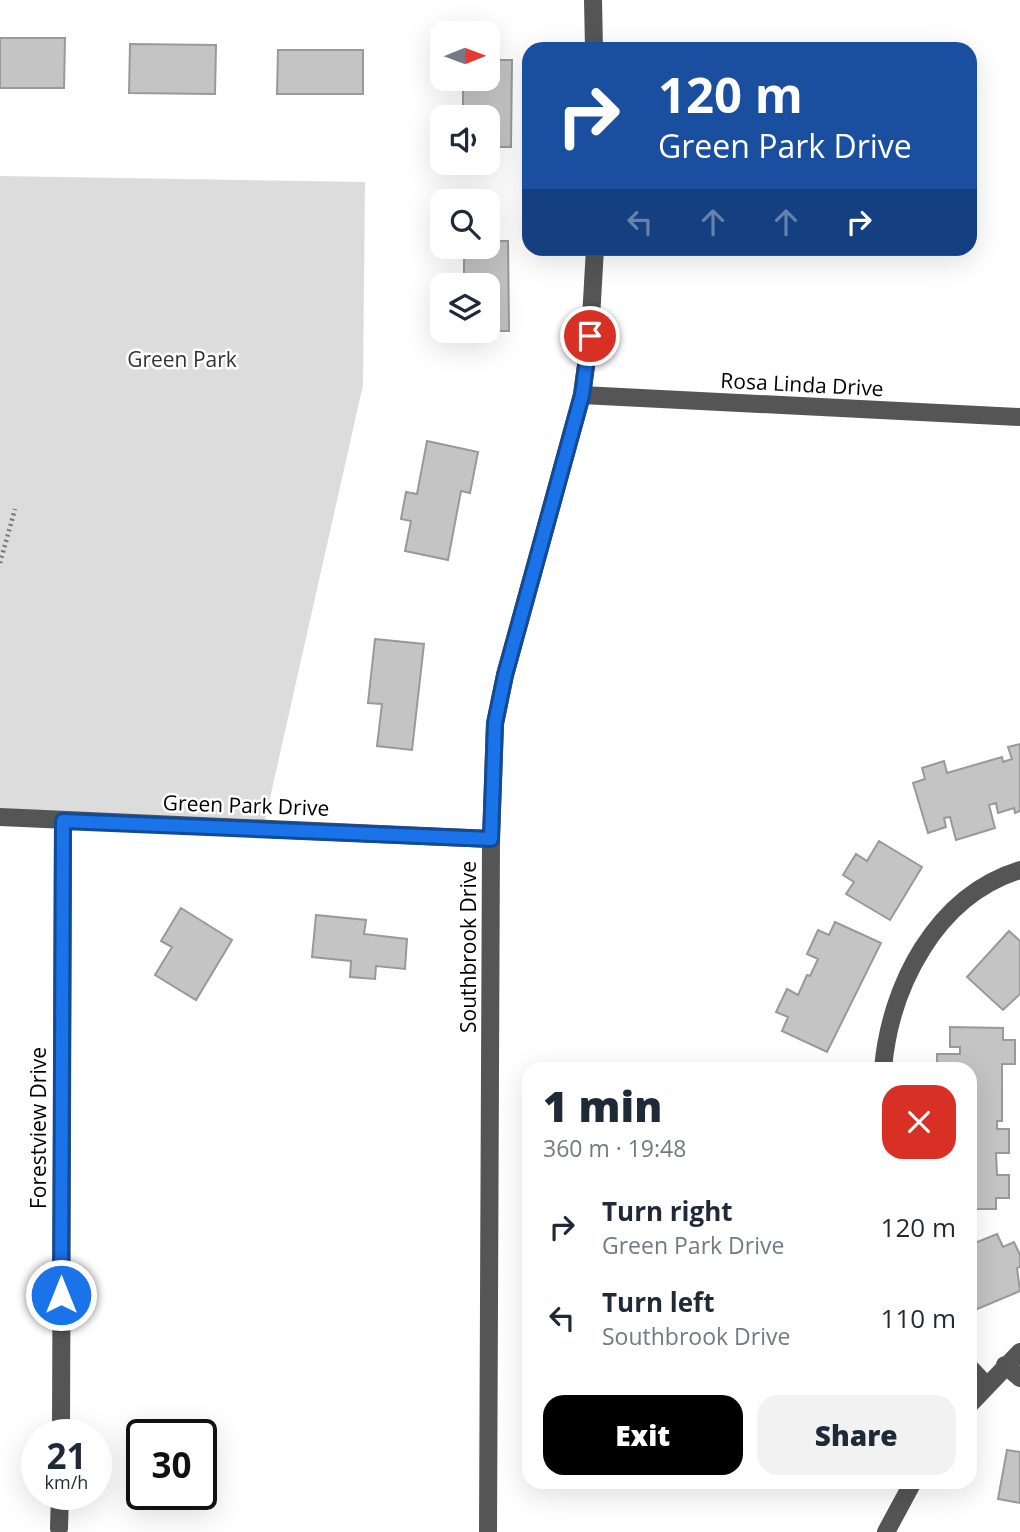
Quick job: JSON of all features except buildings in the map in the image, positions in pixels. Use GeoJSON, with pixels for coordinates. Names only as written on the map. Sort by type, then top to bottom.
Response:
{"type":"FeatureCollection","features":[{"type":"Feature","properties":{"kind":"street"},"geometry":{"type":"LineString","coordinates":[[593,0],[594,42]]}},
{"type":"Feature","properties":{"kind":"street","name":"Southbrook Drive"},"geometry":{"type":"LineString","coordinates":[[488,1532],[491,839],[495,723],[505,675],[582,395],[590,336],[595,256]]}},
{"type":"Feature","properties":{"kind":"street","name":"Rosa Linda Drive"},"geometry":{"type":"LineString","coordinates":[[582,395],[1020,417]]}},
{"type":"Feature","properties":{"kind":"street","name":"Green Park Drive"},"geometry":{"type":"LineString","coordinates":[[0,817],[491,839]]}},
{"type":"Feature","properties":{"kind":"street","name":"Forestview Drive"},"geometry":{"type":"LineString","coordinates":[[61,1419],[63,821]]}},
{"type":"Feature","properties":{"kind":"street"},"geometry":{"type":"LineString","coordinates":[[884,1062],[896,1002],[914,963],[934,932],[958,903],[974,892],[1020,870]]}},
{"type":"Feature","properties":{"kind":"street"},"geometry":{"type":"LineString","coordinates":[[977,1395],[1020,1352]]}},
{"type":"Feature","properties":{"kind":"street"},"geometry":{"type":"LineString","coordinates":[[1005,1365],[1020,1378]]}},
{"type":"Feature","properties":{"kind":"street"},"geometry":{"type":"LineString","coordinates":[[977,1375],[985,1384]]}},
{"type":"Feature","properties":{"kind":"street"},"geometry":{"type":"LineString","coordinates":[[886,1532],[909,1489]]}},
{"type":"Feature","properties":{"kind":"street"},"geometry":{"type":"LineString","coordinates":[[59,1528],[60,1510]]}},
{"type":"Feature","properties":{"kind":"path"},"geometry":{"type":"LineString","coordinates":[[0,563],[15,509]]}},
{"type":"Feature","properties":{"kind":"green space","name":"Green Park"},"geometry":{"type":"Polygon","coordinates":[[[0,176],[365,182],[363,385],[263,829],[0,817],[0,176]]]}},
{"type":"Feature","properties":{"kind":"route"},"geometry":{"type":"LineString","coordinates":[[61,1295],[63,821],[491,839],[495,723],[505,675],[582,395],[590,336]]}}]}
